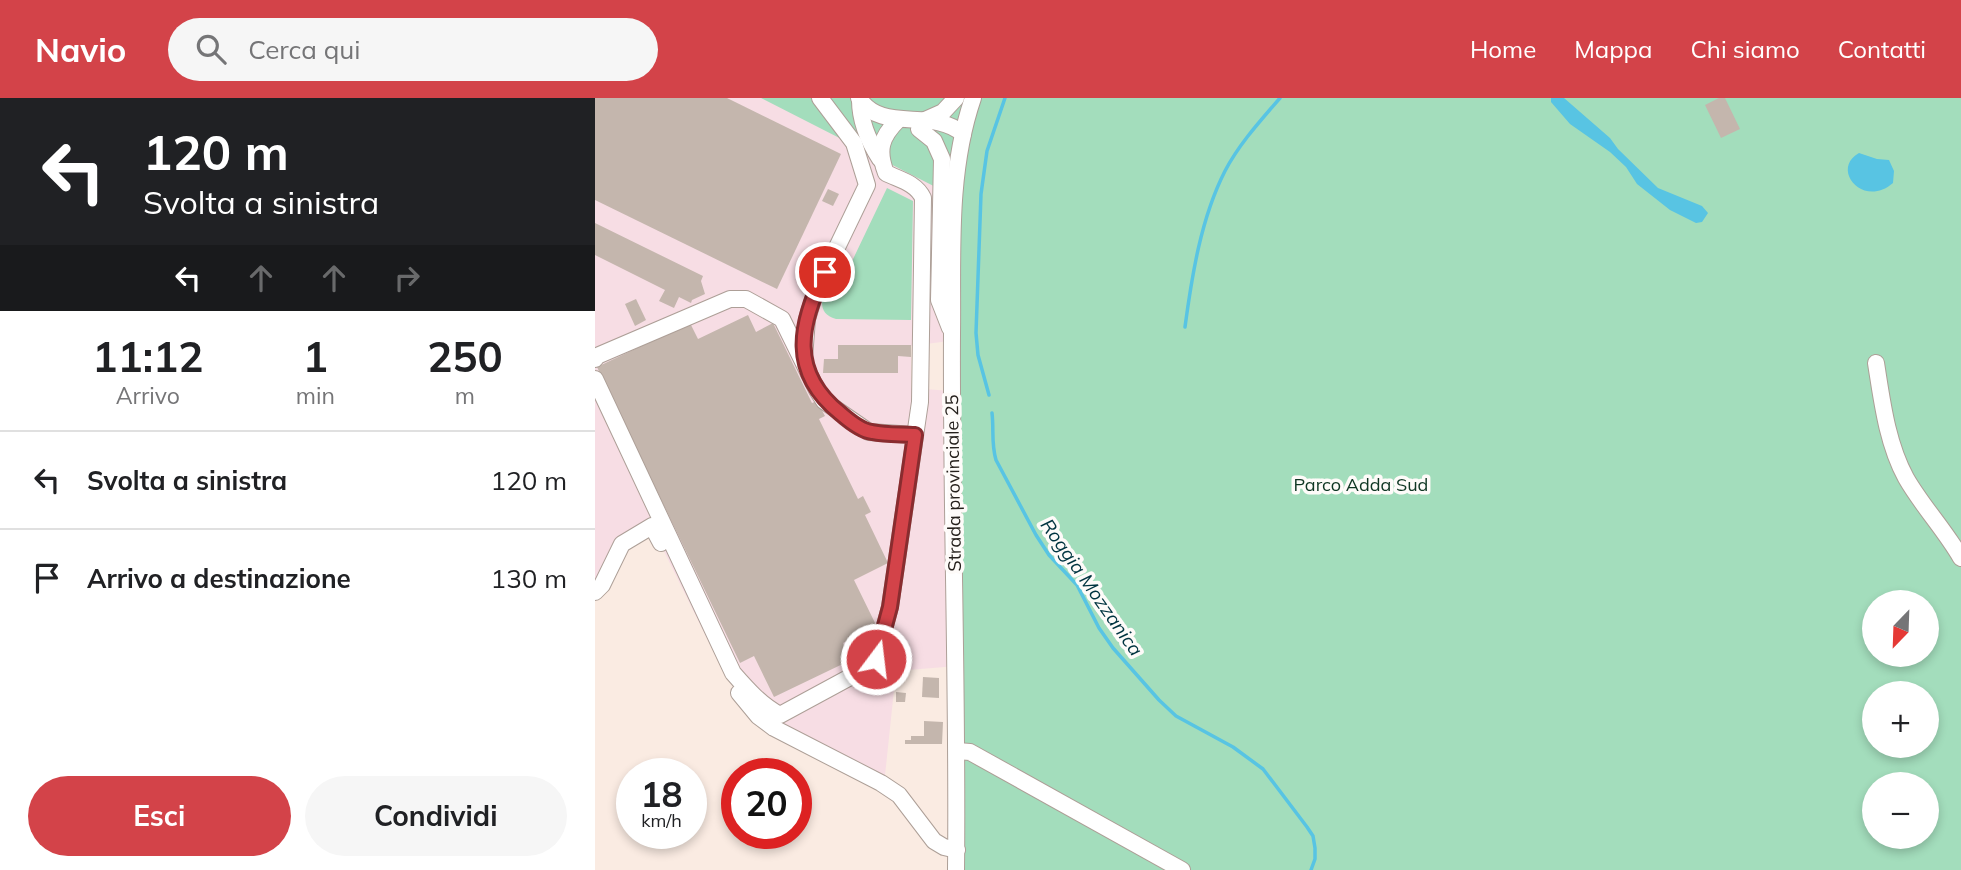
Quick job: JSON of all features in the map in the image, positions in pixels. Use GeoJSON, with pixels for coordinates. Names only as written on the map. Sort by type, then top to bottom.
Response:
{"type":"FeatureCollection","features":[{"type":"Feature","properties":{"kind":"street"},"geometry":{"type":"LineString","coordinates":[[804,364],[804,334],[813,299],[867,185],[854,143],[820,98]]}},
{"type":"Feature","properties":{"kind":"street"},"geometry":{"type":"LineString","coordinates":[[922,124],[943,112],[956,98]]}},
{"type":"Feature","properties":{"kind":"street","name":"Strada provinciale 25"},"geometry":{"type":"LineString","coordinates":[[956,870],[957,751],[952,463],[953,211],[963,134],[973,98]]}},
{"type":"Feature","properties":{"kind":"street"},"geometry":{"type":"LineString","coordinates":[[860,99],[872,111],[898,120],[922,124],[940,121],[963,134]]}},
{"type":"Feature","properties":{"kind":"street"},"geometry":{"type":"LineString","coordinates":[[595,379],[733,673],[769,709],[781,715],[865,668],[876,659],[890,607],[920,402],[923,198],[920,191],[911,184],[886,173],[872,147],[860,112],[860,99]]}},
{"type":"Feature","properties":{"kind":"street"},"geometry":{"type":"LineString","coordinates":[[881,161],[881,141],[898,120]]}},
{"type":"Feature","properties":{"kind":"street"},"geometry":{"type":"LineString","coordinates":[[922,124],[943,159],[939,299],[943,316],[952,333]]}},
{"type":"Feature","properties":{"kind":"street"},"geometry":{"type":"LineString","coordinates":[[595,359],[730,299],[746,299],[782,319],[824,401],[869,432],[915,435]]}},
{"type":"Feature","properties":{"kind":"street"},"geometry":{"type":"LineString","coordinates":[[1876,363],[1887,428],[1905,476],[1961,558]]}},
{"type":"Feature","properties":{"kind":"street"},"geometry":{"type":"LineString","coordinates":[[595,592],[602,585],[622,544],[652,526],[723,671],[758,716],[792,739],[899,795],[934,841],[957,850]]}},
{"type":"Feature","properties":{"kind":"street"},"geometry":{"type":"LineString","coordinates":[[957,751],[970,752],[1182,870]]}},
{"type":"Feature","properties":{"kind":"shaded area"},"geometry":{"type":"Polygon","coordinates":[[[595,98],[970,98],[949,341],[911,346],[911,388],[951,391],[957,666],[896,671],[884,785],[792,739],[742,697],[723,671],[652,527],[622,544],[595,592],[595,98]]]}},
{"type":"Feature","properties":{"kind":"green space","name":"Parco Adda Sud"},"geometry":{"type":"Polygon","coordinates":[[[761,98],[1961,98],[1961,870],[960,870],[957,380],[961,200],[761,98]]]}},
{"type":"Feature","properties":{"kind":"green space"},"geometry":{"type":"Polygon","coordinates":[[[887,188],[913,201],[911,320],[836,319],[828,316],[822,306],[824,293],[833,273],[844,278],[887,188]]]}},
{"type":"Feature","properties":{"kind":"water"},"geometry":{"type":"Polygon","coordinates":[[[1551,98],[1564,98],[1610,138],[1658,188],[1702,206],[1708,213],[1702,222],[1696,223],[1670,210],[1637,184],[1626,167],[1610,152],[1570,124],[1551,102],[1551,98]]]}},
{"type":"Feature","properties":{"kind":"water"},"geometry":{"type":"Polygon","coordinates":[[[1859,153],[1889,160],[1894,171],[1893,183],[1882,190],[1871,192],[1854,184],[1848,168],[1851,160],[1859,153]]]}},
{"type":"Feature","properties":{"kind":"building"},"geometry":{"type":"Polygon","coordinates":[[[595,98],[727,98],[841,154],[777,289],[595,200],[595,98]]]}},
{"type":"Feature","properties":{"kind":"building"},"geometry":{"type":"Polygon","coordinates":[[[1725,98],[1740,129],[1721,138],[1705,105],[1725,98]]]}},
{"type":"Feature","properties":{"kind":"building"},"geometry":{"type":"Polygon","coordinates":[[[828,189],[839,194],[833,206],[822,201],[828,189]]]}},
{"type":"Feature","properties":{"kind":"building"},"geometry":{"type":"Polygon","coordinates":[[[595,223],[703,276],[701,281],[705,294],[691,303],[679,297],[674,308],[659,301],[665,290],[595,255],[595,223]]]}},
{"type":"Feature","properties":{"kind":"building"},"geometry":{"type":"Polygon","coordinates":[[[636,299],[646,320],[635,326],[625,304],[636,299]]]}},
{"type":"Feature","properties":{"kind":"building"},"geometry":{"type":"Polygon","coordinates":[[[748,315],[756,332],[773,323],[812,403],[817,401],[825,416],[819,419],[858,499],[863,496],[871,512],[865,515],[888,563],[854,580],[877,627],[843,643],[851,660],[774,697],[754,656],[740,663],[597,367],[690,323],[698,339],[748,315]]]}},
{"type":"Feature","properties":{"kind":"building"},"geometry":{"type":"Polygon","coordinates":[[[838,345],[911,345],[911,357],[898,356],[898,373],[823,373],[824,359],[838,359],[838,345]]]}},
{"type":"Feature","properties":{"kind":"building"},"geometry":{"type":"Polygon","coordinates":[[[923,677],[939,678],[939,698],[922,697],[923,677]]]}},
{"type":"Feature","properties":{"kind":"building"},"geometry":{"type":"Polygon","coordinates":[[[896,692],[906,693],[905,702],[896,702],[896,692]]]}},
{"type":"Feature","properties":{"kind":"building"},"geometry":{"type":"Polygon","coordinates":[[[924,721],[943,722],[942,744],[905,744],[905,740],[911,740],[911,736],[924,736],[924,721]]]}},
{"type":"Feature","properties":{"kind":"waterway","name":"Roggia Mozzanica"},"geometry":{"type":"LineString","coordinates":[[989,395],[978,355],[976,333],[981,194],[987,151],[1005,98]]}},
{"type":"Feature","properties":{"kind":"waterway"},"geometry":{"type":"LineString","coordinates":[[1185,327],[1199,247],[1217,189],[1237,151],[1280,98]]}},
{"type":"Feature","properties":{"kind":"waterway","name":"Roggia Mozzanica"},"geometry":{"type":"LineString","coordinates":[[992,413],[996,460],[1036,535],[1049,555],[1077,585],[1099,628],[1113,648],[1176,716],[1233,747],[1263,769],[1313,836],[1315,859],[1311,870]]}},
{"type":"Feature","properties":{"kind":"route"},"geometry":{"type":"LineString","coordinates":[[825,272],[810,306],[803,348],[804,364],[817,390],[824,401],[869,432],[915,435],[890,607],[876,659]]}}]}
